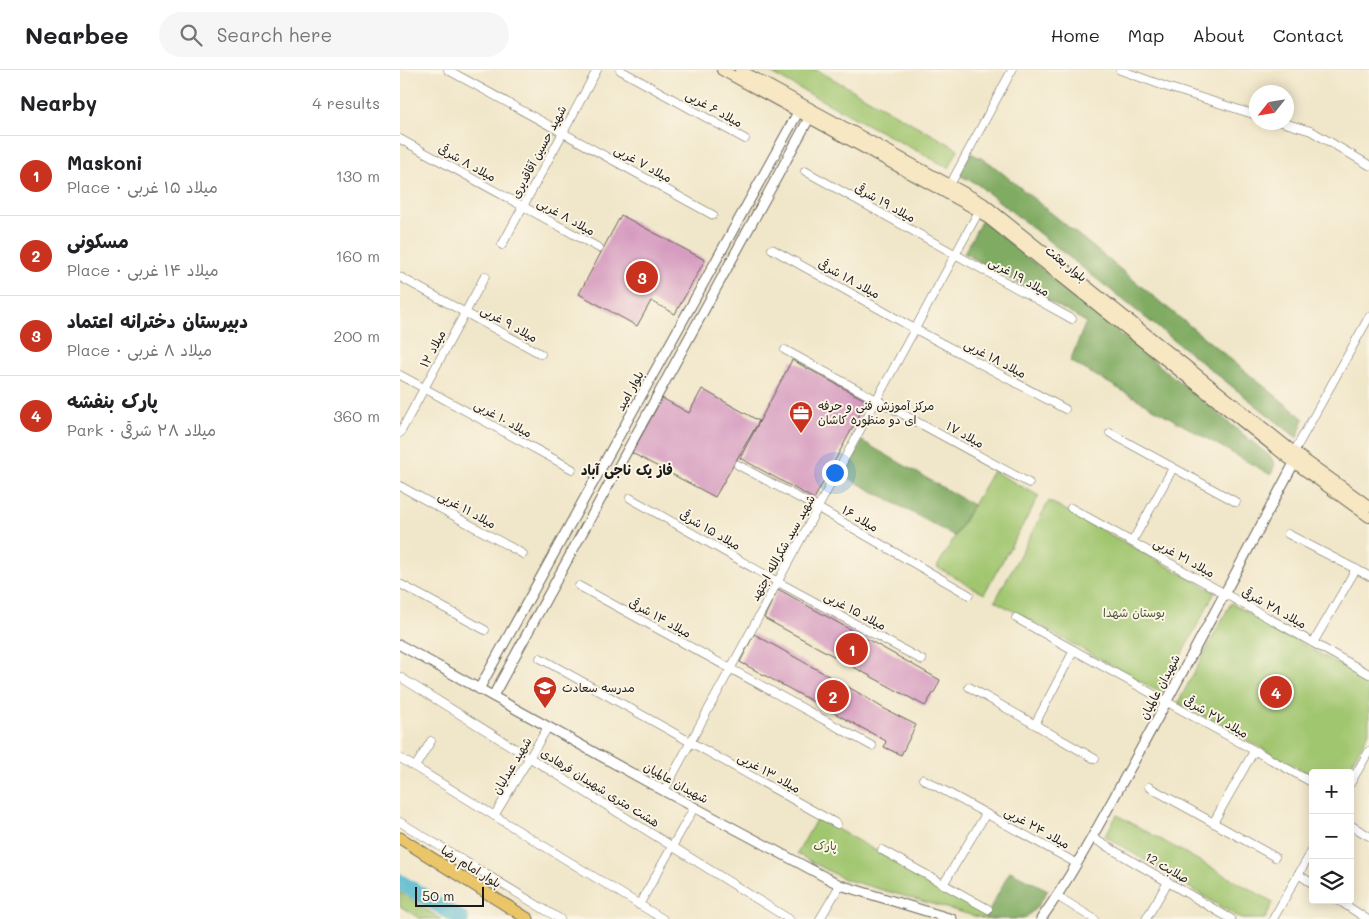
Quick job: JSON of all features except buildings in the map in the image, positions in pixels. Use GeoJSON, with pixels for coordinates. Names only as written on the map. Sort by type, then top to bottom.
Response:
{"type":"FeatureCollection","features":[{"type":"Feature","properties":{"kind":"main road","name":"بلوار بعثت"},"geometry":{"type":"LineString","coordinates":[[722,70],[811,115],[979,211],[1294,463],[1369,516]]}},
{"type":"Feature","properties":{"kind":"main road","name":"بلوار بعثت"},"geometry":{"type":"LineString","coordinates":[[740,70],[800,109]]}},
{"type":"Feature","properties":{"kind":"main road","name":"بلوار بعثت"},"geometry":{"type":"LineString","coordinates":[[811,115],[983,203],[1294,452],[1369,506]]}},
{"type":"Feature","properties":{"kind":"main road","name":"بلوار امام رضا"},"geometry":{"type":"LineString","coordinates":[[400,838],[528,919]]}},
{"type":"Feature","properties":{"kind":"street","name":"میلاد ۷ غربی"},"geometry":{"type":"LineString","coordinates":[[448,70],[713,215]]}},
{"type":"Feature","properties":{"kind":"street","name":"شهید حسین آقاقدیری"},"geometry":{"type":"LineString","coordinates":[[502,245],[597,70]]}},
{"type":"Feature","properties":{"kind":"street","name":"میلاد ۶ غربی"},"geometry":{"type":"LineString","coordinates":[[620,70],[746,139]]}},
{"type":"Feature","properties":{"kind":"street"},"geometry":{"type":"LineString","coordinates":[[950,185],[1012,70]]}},
{"type":"Feature","properties":{"kind":"street"},"geometry":{"type":"LineString","coordinates":[[1120,70],[1249,113]]}},
{"type":"Feature","properties":{"kind":"street","name":"بلوار امید"},"geometry":{"type":"LineString","coordinates":[[480,689],[800,109]]}},
{"type":"Feature","properties":{"kind":"street","name":"بلوار امید"},"geometry":{"type":"LineString","coordinates":[[493,696],[811,115]]}},
{"type":"Feature","properties":{"kind":"street"},"geometry":{"type":"LineString","coordinates":[[1294,126],[1311,132],[1369,165]]}},
{"type":"Feature","properties":{"kind":"street","name":"میلاد ۸ شرقی"},"geometry":{"type":"LineString","coordinates":[[400,139],[523,206]]}},
{"type":"Feature","properties":{"kind":"street","name":"میلاد ۱۹ شرقی"},"geometry":{"type":"LineString","coordinates":[[805,170],[955,255]]}},
{"type":"Feature","properties":{"kind":"street","name":"میلاد ۸ غربی"},"geometry":{"type":"LineString","coordinates":[[523,206],[599,248]]}},
{"type":"Feature","properties":{"kind":"street","name":"شهید سید شکرالله اجتهد"},"geometry":{"type":"LineString","coordinates":[[664,791],[979,211]]}},
{"type":"Feature","properties":{"kind":"street","name":"میلاد ۱۸ شرقی"},"geometry":{"type":"LineString","coordinates":[[772,248],[915,329]]}},
{"type":"Feature","properties":{"kind":"street","name":"میلاد ۱۹ غربی"},"geometry":{"type":"LineString","coordinates":[[955,255],[1072,319]]}},
{"type":"Feature","properties":{"kind":"street","name":"میلاد ۱۲"},"geometry":{"type":"LineString","coordinates":[[400,433],[485,276]]}},
{"type":"Feature","properties":{"kind":"street","name":"میلاد ۹ غربی"},"geometry":{"type":"LineString","coordinates":[[400,277],[541,354]]}},
{"type":"Feature","properties":{"kind":"street"},"geometry":{"type":"LineString","coordinates":[[1294,452],[1369,317]]}},
{"type":"Feature","properties":{"kind":"street","name":"میلاد ۱۸ غربی"},"geometry":{"type":"LineString","coordinates":[[915,329],[1064,409]]}},
{"type":"Feature","properties":{"kind":"street"},"geometry":{"type":"LineString","coordinates":[[678,330],[690,336]]}},
{"type":"Feature","properties":{"kind":"street","name":"میلاد ۱۷"},"geometry":{"type":"LineString","coordinates":[[785,350],[1029,483]]}},
{"type":"Feature","properties":{"kind":"street","name":"میلاد ۱۰ غربی"},"geometry":{"type":"LineString","coordinates":[[400,375],[572,469]]}},
{"type":"Feature","properties":{"kind":"street"},"geometry":{"type":"LineString","coordinates":[[652,376],[664,382]]}},
{"type":"Feature","properties":{"kind":"street"},"geometry":{"type":"LineString","coordinates":[[1110,433],[1236,502]]}},
{"type":"Feature","properties":{"kind":"street","name":"شهیدان عالمیان"},"geometry":{"type":"LineString","coordinates":[[1041,919],[1057,896],[1167,702],[1294,463]]}},
{"type":"Feature","properties":{"kind":"street","name":"میلاد ۱۶"},"geometry":{"type":"LineString","coordinates":[[738,465],[818,508],[969,595]]}},
{"type":"Feature","properties":{"kind":"street"},"geometry":{"type":"LineString","coordinates":[[1132,542],[1173,468]]}},
{"type":"Feature","properties":{"kind":"street","name":"میلاد ۱۱ غربی"},"geometry":{"type":"LineString","coordinates":[[400,486],[523,554]]}},
{"type":"Feature","properties":{"kind":"street","name":"میلاد ۱۵ شرقی"},"geometry":{"type":"LineString","coordinates":[[630,498],[778,582]]}},
{"type":"Feature","properties":{"kind":"street","name":"میلاد ۲۱ غربی"},"geometry":{"type":"LineString","coordinates":[[1071,508],[1225,594]]}},
{"type":"Feature","properties":{"kind":"street"},"geometry":{"type":"LineString","coordinates":[[1288,534],[1369,576]]}},
{"type":"Feature","properties":{"kind":"street"},"geometry":{"type":"LineString","coordinates":[[1313,643],[1356,569]]}},
{"type":"Feature","properties":{"kind":"street","name":"میلاد ۱۵ غربی"},"geometry":{"type":"LineString","coordinates":[[778,582],[922,660]]}},
{"type":"Feature","properties":{"kind":"street"},"geometry":{"type":"LineString","coordinates":[[400,584],[485,630]]}},
{"type":"Feature","properties":{"kind":"street","name":"میلاد ۱۴ شرقی"},"geometry":{"type":"LineString","coordinates":[[579,586],[872,746]]}},
{"type":"Feature","properties":{"kind":"street","name":"میلاد ۲۸ شرقی"},"geometry":{"type":"LineString","coordinates":[[1225,594],[1369,674]]}},
{"type":"Feature","properties":{"kind":"street","name":"میلاد ۲۷ شرقی"},"geometry":{"type":"LineString","coordinates":[[1016,618],[1309,781]]}},
{"type":"Feature","properties":{"kind":"street","name":"شهیدان عالمیان"},"geometry":{"type":"LineString","coordinates":[[401,647],[694,808],[840,885],[952,919]]}},
{"type":"Feature","properties":{"kind":"street"},"geometry":{"type":"LineString","coordinates":[[1035,724],[1074,650]]}},
{"type":"Feature","properties":{"kind":"street","name":"میلاد ۱۳ غربی"},"geometry":{"type":"LineString","coordinates":[[540,658],[837,824]]}},
{"type":"Feature","properties":{"kind":"street","name":"هشت متری شهیدان فرهادی"},"geometry":{"type":"LineString","coordinates":[[400,676],[789,919]]}},
{"type":"Feature","properties":{"kind":"street"},"geometry":{"type":"LineString","coordinates":[[969,687],[1094,759]]}},
{"type":"Feature","properties":{"kind":"street","name":"شهید عبدلیان"},"geometry":{"type":"LineString","coordinates":[[494,816],[548,727]]}},
{"type":"Feature","properties":{"kind":"street"},"geometry":{"type":"LineString","coordinates":[[415,767],[431,741]]}},
{"type":"Feature","properties":{"kind":"street"},"geometry":{"type":"LineString","coordinates":[[1214,823],[1254,751]]}},
{"type":"Feature","properties":{"kind":"street"},"geometry":{"type":"LineString","coordinates":[[1354,777],[1369,751]]}},
{"type":"Feature","properties":{"kind":"street"},"geometry":{"type":"LineString","coordinates":[[400,758],[662,919]]}},
{"type":"Feature","properties":{"kind":"street","name":"میلاد ۲۴ غربی"},"geometry":{"type":"LineString","coordinates":[[922,779],[1076,863]]}},
{"type":"Feature","properties":{"kind":"street"},"geometry":{"type":"LineString","coordinates":[[1149,787],[1275,857]]}},
{"type":"Feature","properties":{"kind":"street"},"geometry":{"type":"LineString","coordinates":[[639,904],[694,808]]}},
{"type":"Feature","properties":{"kind":"street"},"geometry":{"type":"LineString","coordinates":[[944,883],[986,814]]}},
{"type":"Feature","properties":{"kind":"street"},"geometry":{"type":"LineString","coordinates":[[400,822],[560,919]]}},
{"type":"Feature","properties":{"kind":"street"},"geometry":{"type":"LineString","coordinates":[[1354,827],[1369,836]]}},
{"type":"Feature","properties":{"kind":"street","name":"صلابت 12"},"geometry":{"type":"LineString","coordinates":[[1091,837],[1231,919]]}},
{"type":"Feature","properties":{"kind":"street"},"geometry":{"type":"LineString","coordinates":[[882,850],[988,909]]}},
{"type":"Feature","properties":{"kind":"street"},"geometry":{"type":"LineString","coordinates":[[1273,919],[1309,856]]}},
{"type":"Feature","properties":{"kind":"street"},"geometry":{"type":"LineString","coordinates":[[1298,874],[1309,881]]}},
{"type":"Feature","properties":{"kind":"street"},"geometry":{"type":"LineString","coordinates":[[1146,919],[1168,882]]}},
{"type":"Feature","properties":{"kind":"street"},"geometry":{"type":"LineString","coordinates":[[820,919],[840,885]]}},
{"type":"Feature","properties":{"kind":"street"},"geometry":{"type":"LineString","coordinates":[[1057,896],[1094,919]]}},
{"type":"Feature","properties":{"kind":"street"},"geometry":{"type":"LineString","coordinates":[[1344,904],[1367,919]]}},
{"type":"Feature","properties":{"kind":"green space"},"geometry":{"type":"Polygon","coordinates":[[[765,70],[817,70],[958,149],[949,168],[765,70]]]}},
{"type":"Feature","properties":{"kind":"green space"},"geometry":{"type":"Polygon","coordinates":[[[971,153],[990,163],[1304,419],[1297,438],[977,184],[959,175],[971,153]]]}},
{"type":"Feature","properties":{"kind":"green space"},"geometry":{"type":"Polygon","coordinates":[[[982,220],[1271,457],[1275,464],[1271,475],[1070,361],[1086,322],[964,253],[982,220]]]}},
{"type":"Feature","properties":{"kind":"green space"},"geometry":{"type":"Polygon","coordinates":[[[862,441],[973,505],[955,536],[843,475],[862,441]]]}},
{"type":"Feature","properties":{"kind":"green space"},"geometry":{"type":"Polygon","coordinates":[[[993,471],[1039,496],[984,594],[937,567],[993,471]]]}},
{"type":"Feature","properties":{"kind":"green space","name":"بوستان شهدا"},"geometry":{"type":"Polygon","coordinates":[[[1049,501],[1215,592],[1161,693],[995,601],[1049,501]]]}},
{"type":"Feature","properties":{"kind":"green space"},"geometry":{"type":"Polygon","coordinates":[[[1231,603],[1369,682],[1369,732],[1348,769],[1309,769],[1309,774],[1178,703],[1231,603]]]}},
{"type":"Feature","properties":{"kind":"green space"},"geometry":{"type":"Polygon","coordinates":[[[1117,815],[1273,902],[1265,919],[1241,919],[1105,836],[1117,815]]]}},
{"type":"Feature","properties":{"kind":"green space","name":"پارک"},"geometry":{"type":"Polygon","coordinates":[[[817,818],[988,913],[985,919],[844,879],[797,854],[817,818]]]}},
{"type":"Feature","properties":{"kind":"green space"},"geometry":{"type":"Polygon","coordinates":[[[1010,871],[1048,890],[1038,906],[1024,919],[985,919],[1010,871]]]}},
{"type":"Feature","properties":{"kind":"green space"},"geometry":{"type":"Polygon","coordinates":[[[400,892],[441,919],[420,919],[400,906],[400,892]]]}},
{"type":"Feature","properties":{"kind":"waterway"},"geometry":{"type":"LineString","coordinates":[[400,882],[461,919]]}},
{"type":"Feature","properties":{"kind":"place","name":"دبیرستان دخترانه اعتماد"},"geometry":{"type":"Point","coordinates":[642,277]}},
{"type":"Feature","properties":{"kind":"place","name":"مرکز آموزش فنی و حرفه ای دو منظوره کاشان"},"geometry":{"type":"Point","coordinates":[801,434]}},
{"type":"Feature","properties":{"kind":"place","name":"Maskoni"},"geometry":{"type":"Point","coordinates":[852,649]}},
{"type":"Feature","properties":{"kind":"place","name":"پارک بنفشه"},"geometry":{"type":"Point","coordinates":[1276,692]}},
{"type":"Feature","properties":{"kind":"place","name":"مسکونی"},"geometry":{"type":"Point","coordinates":[833,696]}},
{"type":"Feature","properties":{"kind":"place","name":"مدرسه سعادت"},"geometry":{"type":"Point","coordinates":[545,709]}},
{"type":"Feature","properties":{"kind":"district","name":"فاز یک ناجی آباد"},"geometry":{"type":"Point","coordinates":[627,470]}}]}
